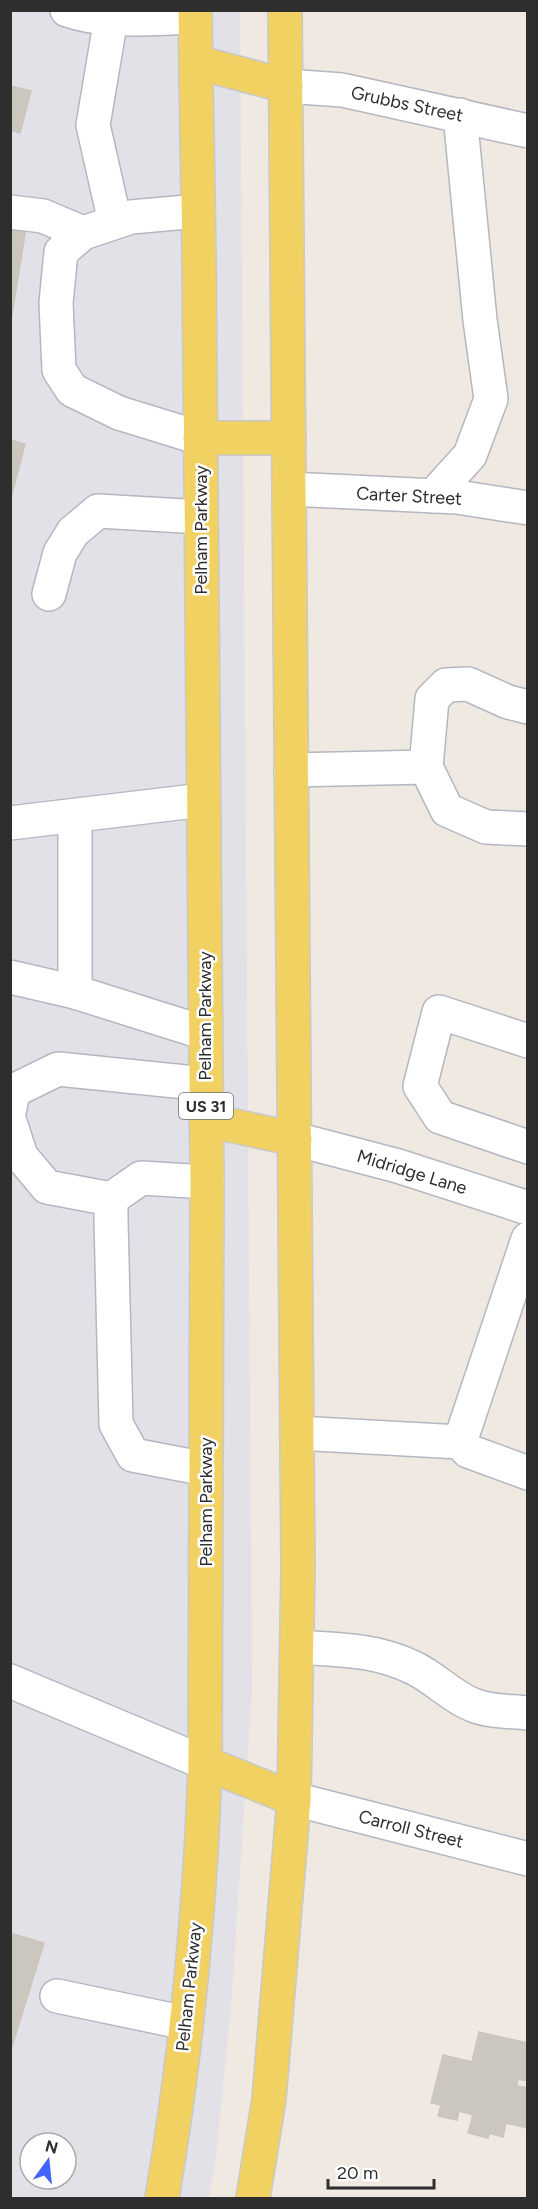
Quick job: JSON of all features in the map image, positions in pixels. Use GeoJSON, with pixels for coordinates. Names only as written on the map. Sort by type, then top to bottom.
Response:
{"type":"FeatureCollection","features":[{"type":"Feature","properties":{"kind":"main road"},"geometry":{"type":"LineString","coordinates":[[253,2199],[269,2099],[294,1799],[297,1647],[285,10]]}},
{"type":"Feature","properties":{"kind":"main road","name":"Pelham Parkway"},"geometry":{"type":"LineString","coordinates":[[162,2199],[172,2139],[195,1944],[201,1869],[205,1763],[207,1182],[195,14]]}},
{"type":"Feature","properties":{"kind":"main road"},"geometry":{"type":"LineString","coordinates":[[196,62],[286,86]]}},
{"type":"Feature","properties":{"kind":"main road"},"geometry":{"type":"LineString","coordinates":[[200,438],[289,438]]}},
{"type":"Feature","properties":{"kind":"main road"},"geometry":{"type":"LineString","coordinates":[[206,1120],[295,1139]]}},
{"type":"Feature","properties":{"kind":"main road"},"geometry":{"type":"LineString","coordinates":[[205,1763],[294,1799]]}},
{"type":"Feature","properties":{"kind":"street"},"geometry":{"type":"LineString","coordinates":[[67,10],[84,16],[111,18],[195,14]]}},
{"type":"Feature","properties":{"kind":"street"},"geometry":{"type":"LineString","coordinates":[[111,18],[93,125],[115,222]]}},
{"type":"Feature","properties":{"kind":"street","name":"Grubbs Street"},"geometry":{"type":"LineString","coordinates":[[286,86],[342,90],[528,131]]}},
{"type":"Feature","properties":{"kind":"street"},"geometry":{"type":"LineString","coordinates":[[433,496],[470,455],[491,399],[480,320],[460,115]]}},
{"type":"Feature","properties":{"kind":"street"},"geometry":{"type":"LineString","coordinates":[[198,211],[131,217],[83,232],[62,252],[56,303],[59,370],[72,390],[119,413],[200,438]]}},
{"type":"Feature","properties":{"kind":"street"},"geometry":{"type":"LineString","coordinates":[[10,212],[42,216],[83,232]]}},
{"type":"Feature","properties":{"kind":"street","name":"Carter Street"},"geometry":{"type":"LineString","coordinates":[[289,489],[457,497],[528,508]]}},
{"type":"Feature","properties":{"kind":"street"},"geometry":{"type":"LineString","coordinates":[[49,594],[60,553],[73,532],[98,511],[201,517]]}},
{"type":"Feature","properties":{"kind":"street"},"geometry":{"type":"LineString","coordinates":[[528,707],[508,702],[468,684],[446,684],[432,699],[426,767],[447,810],[486,827],[528,829]]}},
{"type":"Feature","properties":{"kind":"street"},"geometry":{"type":"LineString","coordinates":[[291,770],[426,767]]}},
{"type":"Feature","properties":{"kind":"street"},"geometry":{"type":"LineString","coordinates":[[10,823],[203,800]]}},
{"type":"Feature","properties":{"kind":"street"},"geometry":{"type":"LineString","coordinates":[[75,816],[75,992]]}},
{"type":"Feature","properties":{"kind":"street"},"geometry":{"type":"LineString","coordinates":[[10,977],[75,992],[205,1033]]}},
{"type":"Feature","properties":{"kind":"street"},"geometry":{"type":"LineString","coordinates":[[528,1041],[439,1012],[420,1086],[440,1117],[528,1147]]}},
{"type":"Feature","properties":{"kind":"street"},"geometry":{"type":"LineString","coordinates":[[10,1108],[13,1091],[57,1069],[206,1084]]}},
{"type":"Feature","properties":{"kind":"street"},"geometry":{"type":"LineString","coordinates":[[10,1122],[21,1156],[47,1187],[111,1199],[141,1178],[207,1182]]}},
{"type":"Feature","properties":{"kind":"street","name":"Midridge Lane"},"geometry":{"type":"LineString","coordinates":[[295,1139],[398,1166],[528,1208]]}},
{"type":"Feature","properties":{"kind":"street"},"geometry":{"type":"LineString","coordinates":[[111,1199],[116,1424],[133,1455],[206,1469]]}},
{"type":"Feature","properties":{"kind":"street"},"geometry":{"type":"LineString","coordinates":[[460,1442],[515,1316],[528,1239]]}},
{"type":"Feature","properties":{"kind":"street"},"geometry":{"type":"LineString","coordinates":[[297,1433],[460,1442],[468,1452],[528,1473]]}},
{"type":"Feature","properties":{"kind":"street"},"geometry":{"type":"LineString","coordinates":[[297,1647],[374,1653],[414,1668],[472,1705],[491,1710],[528,1713]]}},
{"type":"Feature","properties":{"kind":"street"},"geometry":{"type":"LineString","coordinates":[[10,1682],[205,1763]]}},
{"type":"Feature","properties":{"kind":"street","name":"Carroll Street"},"geometry":{"type":"LineString","coordinates":[[294,1799],[528,1859]]}},
{"type":"Feature","properties":{"kind":"street"},"geometry":{"type":"LineString","coordinates":[[57,1996],[186,2023]]}},
{"type":"Feature","properties":{"kind":"shaded area"},"geometry":{"type":"Polygon","coordinates":[[[11,11],[240,11],[252,1690],[231,2008],[216,2158],[209,2198],[11,2198],[11,11]]]}},
{"type":"Feature","properties":{"kind":"building"},"geometry":{"type":"Polygon","coordinates":[[[10,86],[31,91],[20,133],[10,130],[10,86]]]}},
{"type":"Feature","properties":{"kind":"building"},"geometry":{"type":"Polygon","coordinates":[[[10,225],[26,228],[10,327],[10,225]]]}},
{"type":"Feature","properties":{"kind":"building"},"geometry":{"type":"Polygon","coordinates":[[[10,440],[25,444],[10,502],[10,440]]]}},
{"type":"Feature","properties":{"kind":"building"},"geometry":{"type":"Polygon","coordinates":[[[10,1933],[44,1943],[10,2053],[10,1933]]]}},
{"type":"Feature","properties":{"kind":"building"},"geometry":{"type":"Polygon","coordinates":[[[479,2032],[528,2043],[528,2081],[518,2079],[517,2086],[528,2088],[528,2128],[506,2123],[503,2137],[489,2133],[488,2138],[468,2133],[473,2115],[459,2111],[457,2120],[438,2116],[441,2105],[431,2103],[443,2055],[472,2062],[479,2032]]]}}]}
